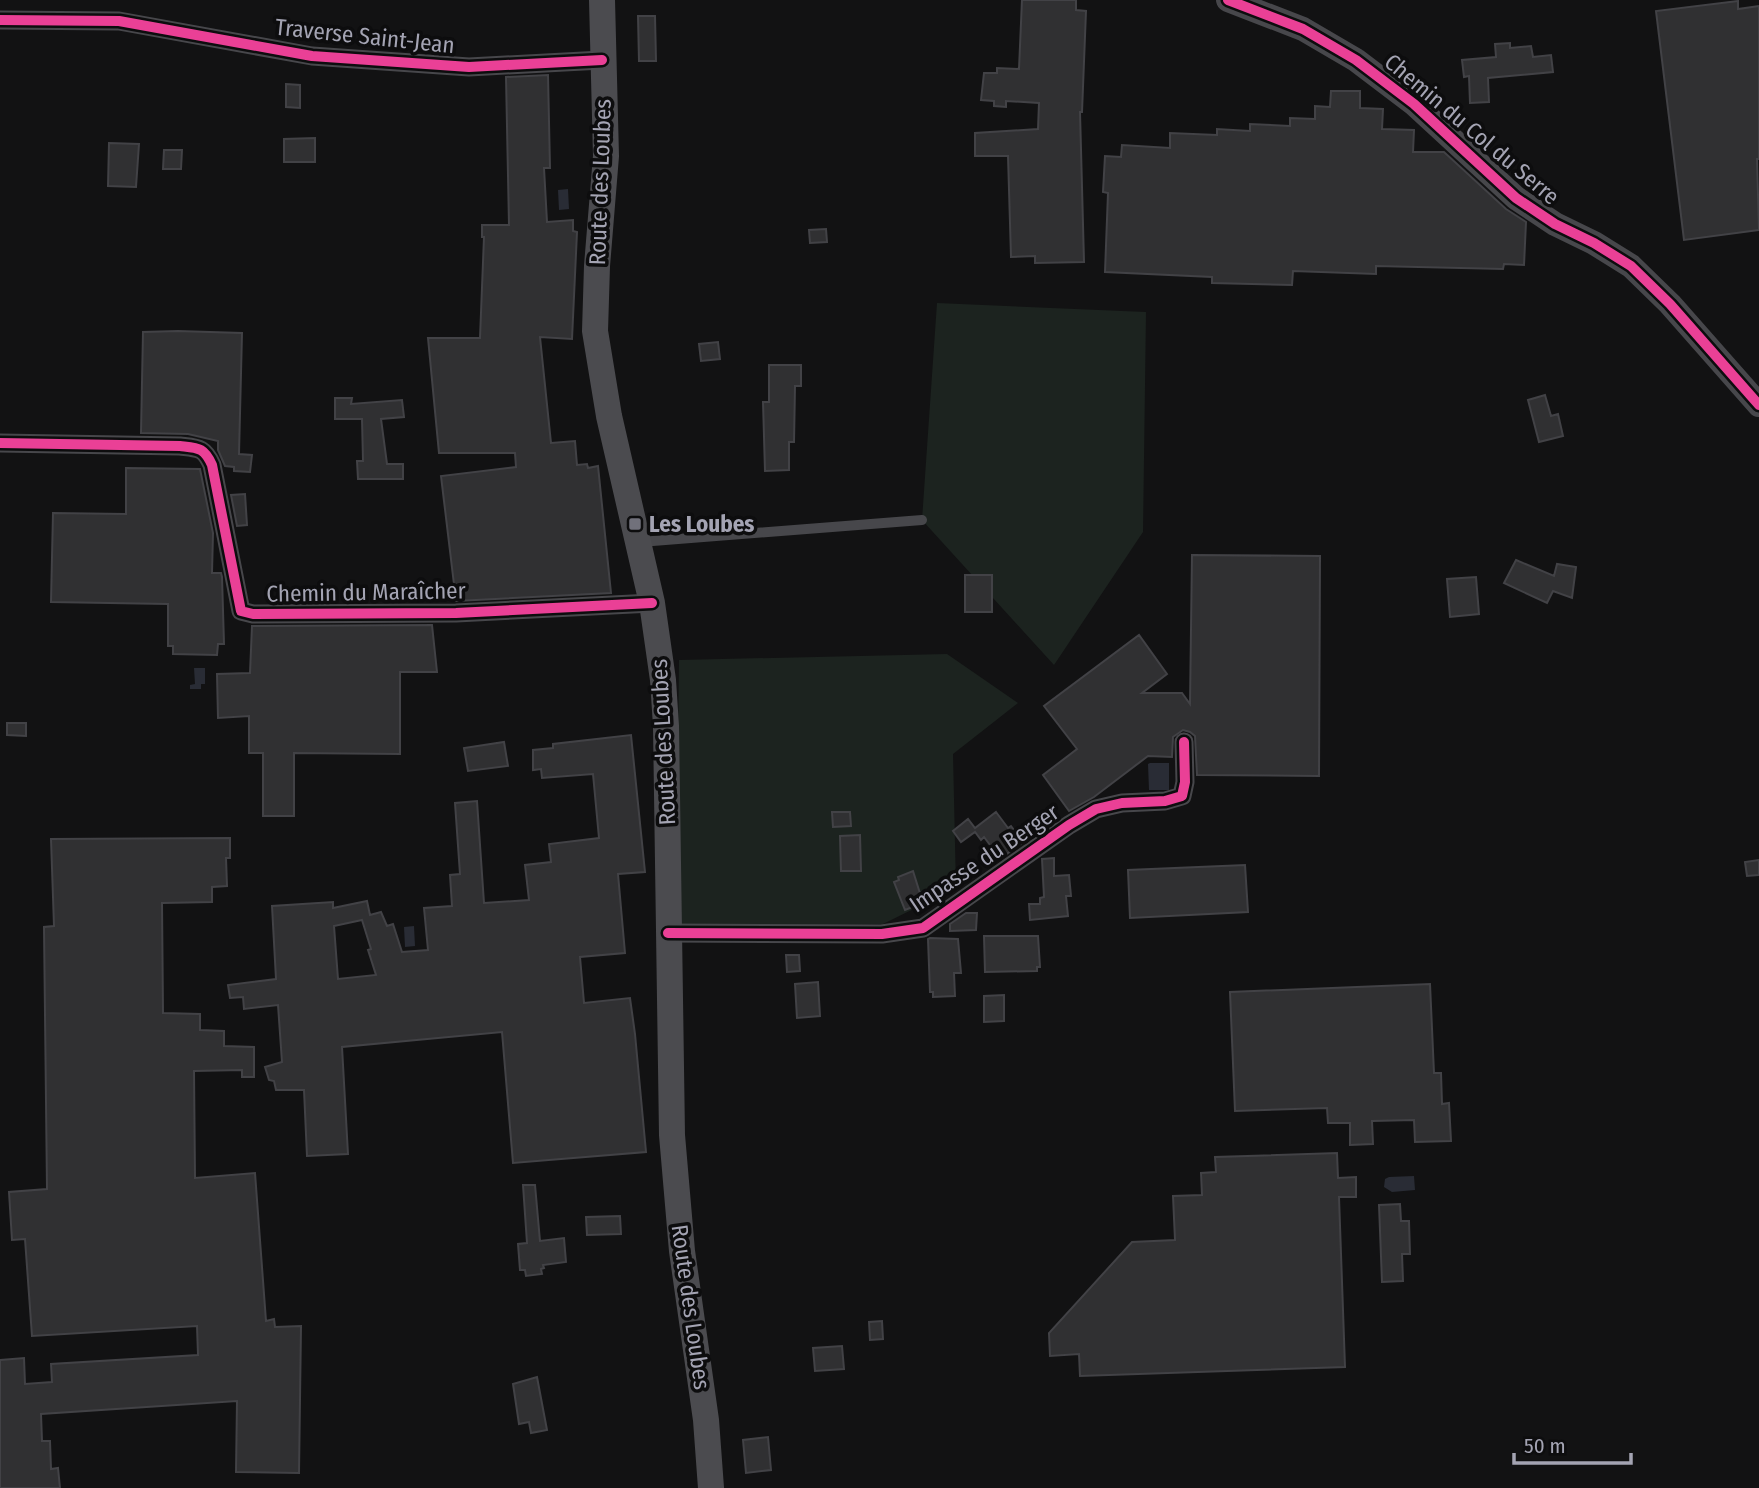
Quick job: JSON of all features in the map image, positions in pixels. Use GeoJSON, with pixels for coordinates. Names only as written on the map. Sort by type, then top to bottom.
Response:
{"type":"FeatureCollection","features":[{"type":"Feature","properties":{"kind":"main road","name":"Route des Loubes"},"geometry":{"type":"LineString","coordinates":[[602,0],[606,156],[596,276],[595,331],[609,416],[652,603],[666,726],[672,1135],[682,1251],[706,1420],[711,1488]]}},
{"type":"Feature","properties":{"kind":"street","name":"Chemin du Col du Serre"},"geometry":{"type":"LineString","coordinates":[[1228,0],[1303,29],[1356,61],[1414,104],[1516,198],[1555,224],[1632,266],[1670,304],[1759,405]]}},
{"type":"Feature","properties":{"kind":"street","name":"Traverse Saint-Jean"},"geometry":{"type":"LineString","coordinates":[[0,20],[119,21],[312,56],[470,67],[602,60]]}},
{"type":"Feature","properties":{"kind":"street","name":"Chemin du Maraîcher"},"geometry":{"type":"LineString","coordinates":[[0,443],[180,446],[206,452],[212,465],[241,611],[253,614],[456,613],[652,603]]}},
{"type":"Feature","properties":{"kind":"street","name":"Impasse du Berger"},"geometry":{"type":"LineString","coordinates":[[668,933],[882,934],[923,928],[1096,808],[1122,803],[1165,802],[1182,796],[1185,782],[1184,743]]}},
{"type":"Feature","properties":{"kind":"lane"},"geometry":{"type":"LineString","coordinates":[[640,542],[922,520]]}},
{"type":"Feature","properties":{"kind":"shaded area"},"geometry":{"type":"Polygon","coordinates":[[[568,189],[569,209],[559,210],[558,190],[568,189]]]}},
{"type":"Feature","properties":{"kind":"shaded area"},"geometry":{"type":"Polygon","coordinates":[[[937,303],[1146,312],[1143,532],[1054,665],[922,520],[937,303]]]}},
{"type":"Feature","properties":{"kind":"shaded area"},"geometry":{"type":"Polygon","coordinates":[[[947,654],[1018,703],[953,754],[956,888],[883,924],[676,927],[679,660],[947,654]]]}},
{"type":"Feature","properties":{"kind":"shaded area"},"geometry":{"type":"Polygon","coordinates":[[[194,668],[205,668],[205,684],[201,684],[201,689],[190,689],[190,685],[195,684],[194,668]]]}},
{"type":"Feature","properties":{"kind":"shaded area"},"geometry":{"type":"Polygon","coordinates":[[[1150,763],[1169,763],[1169,790],[1149,790],[1150,763]]]}},
{"type":"Feature","properties":{"kind":"shaded area"},"geometry":{"type":"Polygon","coordinates":[[[414,926],[415,946],[405,947],[404,927],[414,926]]]}},
{"type":"Feature","properties":{"kind":"shaded area"},"geometry":{"type":"Polygon","coordinates":[[[1414,1176],[1415,1190],[1392,1192],[1384,1187],[1385,1179],[1389,1177],[1414,1176]]]}},
{"type":"Feature","properties":{"kind":"building"},"geometry":{"type":"Polygon","coordinates":[[[1022,0],[1076,0],[1076,10],[1086,11],[1080,112],[1084,262],[1035,263],[1035,256],[1011,257],[1008,156],[975,156],[975,133],[1038,129],[1039,103],[1006,101],[1006,107],[994,106],[994,101],[981,100],[984,73],[997,73],[997,68],[1019,69],[1022,0]]]}},
{"type":"Feature","properties":{"kind":"building"},"geometry":{"type":"Polygon","coordinates":[[[1738,1],[1738,9],[1759,6],[1759,230],[1684,240],[1656,11],[1738,1]]]}},
{"type":"Feature","properties":{"kind":"building"},"geometry":{"type":"Polygon","coordinates":[[[638,16],[655,16],[656,61],[639,61],[638,16]]]}},
{"type":"Feature","properties":{"kind":"building"},"geometry":{"type":"Polygon","coordinates":[[[1510,43],[1510,48],[1531,46],[1533,57],[1551,55],[1553,72],[1488,78],[1489,102],[1470,103],[1469,76],[1464,77],[1462,60],[1496,57],[1495,44],[1510,43]]]}},
{"type":"Feature","properties":{"kind":"building"},"geometry":{"type":"Polygon","coordinates":[[[548,75],[550,168],[544,168],[547,222],[573,220],[573,231],[577,232],[572,339],[540,337],[551,443],[575,441],[577,465],[587,464],[588,468],[598,466],[611,593],[456,601],[441,476],[516,467],[515,453],[439,453],[428,338],[480,338],[484,237],[482,225],[509,225],[506,77],[548,75]]]}},
{"type":"Feature","properties":{"kind":"building"},"geometry":{"type":"Polygon","coordinates":[[[286,84],[300,85],[300,108],[286,107],[286,84]]]}},
{"type":"Feature","properties":{"kind":"building"},"geometry":{"type":"Polygon","coordinates":[[[1331,91],[1360,91],[1360,108],[1383,109],[1382,129],[1414,130],[1413,152],[1444,152],[1506,209],[1526,222],[1524,265],[1504,264],[1503,269],[1376,266],[1376,274],[1293,271],[1292,285],[1212,283],[1212,277],[1105,272],[1108,193],[1103,192],[1105,156],[1121,157],[1122,145],[1170,148],[1170,133],[1217,135],[1217,129],[1250,131],[1250,124],[1290,126],[1290,118],[1315,119],[1315,106],[1330,107],[1331,91]]]}},
{"type":"Feature","properties":{"kind":"building"},"geometry":{"type":"Polygon","coordinates":[[[315,138],[315,162],[284,162],[284,139],[315,138]]]}},
{"type":"Feature","properties":{"kind":"building"},"geometry":{"type":"Polygon","coordinates":[[[109,143],[139,144],[136,187],[108,186],[109,143]]]}},
{"type":"Feature","properties":{"kind":"building"},"geometry":{"type":"Polygon","coordinates":[[[164,150],[182,150],[181,169],[163,169],[164,150]]]}},
{"type":"Feature","properties":{"kind":"building"},"geometry":{"type":"Polygon","coordinates":[[[826,229],[827,242],[810,243],[809,230],[826,229]]]}},
{"type":"Feature","properties":{"kind":"building"},"geometry":{"type":"Polygon","coordinates":[[[143,332],[242,333],[239,454],[252,455],[250,472],[234,471],[234,467],[225,466],[218,450],[218,441],[188,434],[141,433],[143,332]]]}},
{"type":"Feature","properties":{"kind":"building"},"geometry":{"type":"Polygon","coordinates":[[[718,342],[720,359],[701,361],[699,344],[718,342]]]}},
{"type":"Feature","properties":{"kind":"building"},"geometry":{"type":"Polygon","coordinates":[[[769,365],[801,365],[801,386],[795,386],[794,442],[789,442],[789,470],[765,471],[763,402],[769,402],[769,365]]]}},
{"type":"Feature","properties":{"kind":"building"},"geometry":{"type":"Polygon","coordinates":[[[1545,395],[1551,416],[1558,414],[1563,436],[1539,442],[1528,400],[1545,395]]]}},
{"type":"Feature","properties":{"kind":"building"},"geometry":{"type":"Polygon","coordinates":[[[335,398],[352,398],[351,404],[402,400],[404,417],[381,419],[387,464],[403,464],[403,479],[358,479],[357,461],[363,461],[362,419],[335,419],[335,398]]]}},
{"type":"Feature","properties":{"kind":"building"},"geometry":{"type":"Polygon","coordinates":[[[126,468],[200,469],[213,533],[212,573],[221,573],[222,577],[224,644],[218,644],[217,655],[173,654],[173,646],[168,646],[168,604],[51,602],[53,513],[126,514],[126,468]]]}},
{"type":"Feature","properties":{"kind":"building"},"geometry":{"type":"Polygon","coordinates":[[[245,494],[247,525],[237,526],[231,495],[245,494]]]}},
{"type":"Feature","properties":{"kind":"building"},"geometry":{"type":"Polygon","coordinates":[[[1192,555],[1320,556],[1319,776],[1197,775],[1195,736],[1183,730],[1173,737],[1172,757],[1148,756],[1094,797],[1069,811],[1043,775],[1077,749],[1044,706],[1139,635],[1167,674],[1142,693],[1182,693],[1190,704],[1192,555]]]}},
{"type":"Feature","properties":{"kind":"building"},"geometry":{"type":"Polygon","coordinates":[[[1516,560],[1554,576],[1557,564],[1576,567],[1572,598],[1553,591],[1547,603],[1504,583],[1516,560]]]}},
{"type":"Feature","properties":{"kind":"building"},"geometry":{"type":"Polygon","coordinates":[[[965,575],[992,575],[992,612],[965,612],[965,575]]]}},
{"type":"Feature","properties":{"kind":"building"},"geometry":{"type":"Polygon","coordinates":[[[1476,577],[1479,614],[1450,617],[1447,579],[1476,577]]]}},
{"type":"Feature","properties":{"kind":"building"},"geometry":{"type":"Polygon","coordinates":[[[432,625],[437,672],[400,672],[400,754],[294,753],[294,816],[263,816],[263,753],[249,753],[249,716],[218,718],[217,674],[250,673],[252,626],[432,625]]]}},
{"type":"Feature","properties":{"kind":"building"},"geometry":{"type":"Polygon","coordinates":[[[7,723],[26,723],[26,736],[7,735],[7,723]]]}},
{"type":"Feature","properties":{"kind":"building"},"geometry":{"type":"Polygon","coordinates":[[[631,735],[645,872],[618,874],[625,953],[580,957],[584,1003],[630,998],[646,1152],[513,1163],[502,1032],[342,1047],[348,1154],[307,1156],[304,1090],[276,1090],[265,1067],[282,1062],[278,1005],[244,1009],[243,997],[230,998],[228,985],[276,979],[272,906],[333,902],[333,908],[367,901],[370,915],[381,912],[387,926],[393,924],[402,952],[428,950],[424,908],[452,906],[450,875],[460,874],[455,803],[477,801],[484,903],[529,900],[525,865],[551,862],[549,844],[599,838],[593,774],[542,778],[541,769],[533,770],[533,750],[553,748],[553,744],[631,735]],[[362,920],[334,926],[338,979],[376,975],[368,950],[371,949],[362,920]]]}},
{"type":"Feature","properties":{"kind":"building"},"geometry":{"type":"Polygon","coordinates":[[[504,742],[508,766],[468,771],[464,748],[504,742]]]}},
{"type":"Feature","properties":{"kind":"building"},"geometry":{"type":"Polygon","coordinates":[[[832,812],[850,812],[851,826],[833,827],[832,812]]]}},
{"type":"Feature","properties":{"kind":"building"},"geometry":{"type":"Polygon","coordinates":[[[996,812],[1023,842],[1004,856],[999,850],[996,853],[984,837],[981,840],[975,832],[961,842],[953,831],[968,819],[975,828],[996,812]]]}},
{"type":"Feature","properties":{"kind":"building"},"geometry":{"type":"Polygon","coordinates":[[[860,835],[861,871],[841,871],[840,836],[860,835]]]}},
{"type":"Feature","properties":{"kind":"building"},"geometry":{"type":"Polygon","coordinates":[[[230,838],[230,858],[226,858],[227,886],[212,887],[212,902],[162,903],[163,1013],[200,1014],[200,1030],[224,1031],[224,1046],[254,1047],[254,1077],[242,1077],[242,1070],[194,1071],[195,1178],[255,1173],[266,1321],[274,1319],[275,1327],[301,1326],[299,1473],[236,1472],[237,1401],[41,1414],[42,1441],[50,1441],[51,1469],[58,1468],[60,1488],[0,1488],[0,1360],[24,1358],[25,1384],[52,1382],[51,1364],[198,1355],[197,1326],[32,1336],[25,1239],[12,1240],[9,1192],[47,1189],[44,927],[54,926],[51,839],[230,838]]]}},
{"type":"Feature","properties":{"kind":"building"},"geometry":{"type":"Polygon","coordinates":[[[1054,858],[1054,876],[1069,875],[1071,896],[1066,896],[1068,916],[1030,920],[1029,904],[1040,904],[1040,898],[1044,897],[1042,859],[1054,858]]]}},
{"type":"Feature","properties":{"kind":"building"},"geometry":{"type":"Polygon","coordinates":[[[1759,860],[1759,875],[1747,876],[1745,862],[1759,860]]]}},
{"type":"Feature","properties":{"kind":"building"},"geometry":{"type":"Polygon","coordinates":[[[1245,865],[1248,912],[1130,918],[1128,870],[1245,865]]]}},
{"type":"Feature","properties":{"kind":"building"},"geometry":{"type":"Polygon","coordinates":[[[913,871],[923,903],[905,910],[894,882],[899,880],[898,877],[913,871]]]}},
{"type":"Feature","properties":{"kind":"building"},"geometry":{"type":"Polygon","coordinates":[[[966,913],[977,913],[976,930],[950,931],[950,924],[966,913]]]}},
{"type":"Feature","properties":{"kind":"building"},"geometry":{"type":"Polygon","coordinates":[[[984,936],[1038,936],[1040,967],[1037,967],[1037,971],[985,972],[984,936]]]}},
{"type":"Feature","properties":{"kind":"building"},"geometry":{"type":"Polygon","coordinates":[[[930,938],[958,939],[961,973],[954,973],[955,996],[933,997],[933,992],[930,992],[930,938]]]}},
{"type":"Feature","properties":{"kind":"building"},"geometry":{"type":"Polygon","coordinates":[[[786,955],[799,955],[800,971],[787,972],[786,955]]]}},
{"type":"Feature","properties":{"kind":"building"},"geometry":{"type":"Polygon","coordinates":[[[818,982],[820,1016],[797,1018],[795,984],[818,982]]]}},
{"type":"Feature","properties":{"kind":"building"},"geometry":{"type":"Polygon","coordinates":[[[1430,984],[1434,1073],[1441,1073],[1442,1104],[1449,1103],[1451,1141],[1415,1142],[1414,1120],[1372,1121],[1373,1144],[1350,1145],[1350,1123],[1328,1123],[1327,1108],[1235,1111],[1230,992],[1430,984]]]}},
{"type":"Feature","properties":{"kind":"building"},"geometry":{"type":"Polygon","coordinates":[[[1004,995],[1004,1021],[984,1022],[984,996],[1004,995]]]}},
{"type":"Feature","properties":{"kind":"building"},"geometry":{"type":"Polygon","coordinates":[[[1337,1153],[1338,1178],[1356,1177],[1356,1197],[1339,1197],[1345,1367],[1080,1376],[1079,1354],[1050,1356],[1049,1333],[1132,1242],[1175,1240],[1173,1196],[1202,1195],[1201,1173],[1216,1172],[1215,1157],[1337,1153]]]}},
{"type":"Feature","properties":{"kind":"building"},"geometry":{"type":"Polygon","coordinates":[[[523,1185],[535,1185],[540,1241],[564,1238],[566,1262],[543,1265],[542,1274],[526,1276],[525,1270],[520,1270],[518,1244],[527,1243],[523,1185]]]}},
{"type":"Feature","properties":{"kind":"building"},"geometry":{"type":"Polygon","coordinates":[[[1400,1204],[1401,1221],[1409,1221],[1410,1254],[1402,1254],[1403,1281],[1382,1282],[1379,1205],[1400,1204]]]}},
{"type":"Feature","properties":{"kind":"building"},"geometry":{"type":"Polygon","coordinates":[[[620,1216],[621,1234],[587,1235],[586,1217],[620,1216]]]}},
{"type":"Feature","properties":{"kind":"building"},"geometry":{"type":"Polygon","coordinates":[[[882,1321],[883,1339],[870,1340],[869,1322],[882,1321]]]}},
{"type":"Feature","properties":{"kind":"building"},"geometry":{"type":"Polygon","coordinates":[[[842,1346],[844,1369],[815,1371],[813,1348],[842,1346]]]}},
{"type":"Feature","properties":{"kind":"building"},"geometry":{"type":"Polygon","coordinates":[[[537,1377],[547,1430],[531,1433],[529,1422],[519,1424],[513,1384],[537,1377]]]}},
{"type":"Feature","properties":{"kind":"building"},"geometry":{"type":"Polygon","coordinates":[[[768,1437],[771,1470],[746,1473],[743,1440],[768,1437]]]}},
{"type":"Feature","properties":{"kind":"cycle path"},"geometry":{"type":"LineString","coordinates":[[1228,0],[1303,29],[1356,60],[1414,104],[1516,198],[1555,224],[1594,243],[1631,266],[1670,304],[1759,405]]}},
{"type":"Feature","properties":{"kind":"cycle path"},"geometry":{"type":"LineString","coordinates":[[0,20],[119,21],[312,56],[469,67],[602,60]]}},
{"type":"Feature","properties":{"kind":"cycle path"},"geometry":{"type":"LineString","coordinates":[[0,443],[180,446],[196,448],[203,452],[212,465],[241,611],[253,614],[456,613],[652,603]]}},
{"type":"Feature","properties":{"kind":"cycle path"},"geometry":{"type":"LineString","coordinates":[[668,933],[882,934],[923,928],[1069,825],[1096,809],[1122,803],[1165,801],[1182,796],[1185,782],[1184,742]]}},
{"type":"Feature","properties":{"kind":"place","name":"Les Loubes"},"geometry":{"type":"Point","coordinates":[635,524]}}]}
